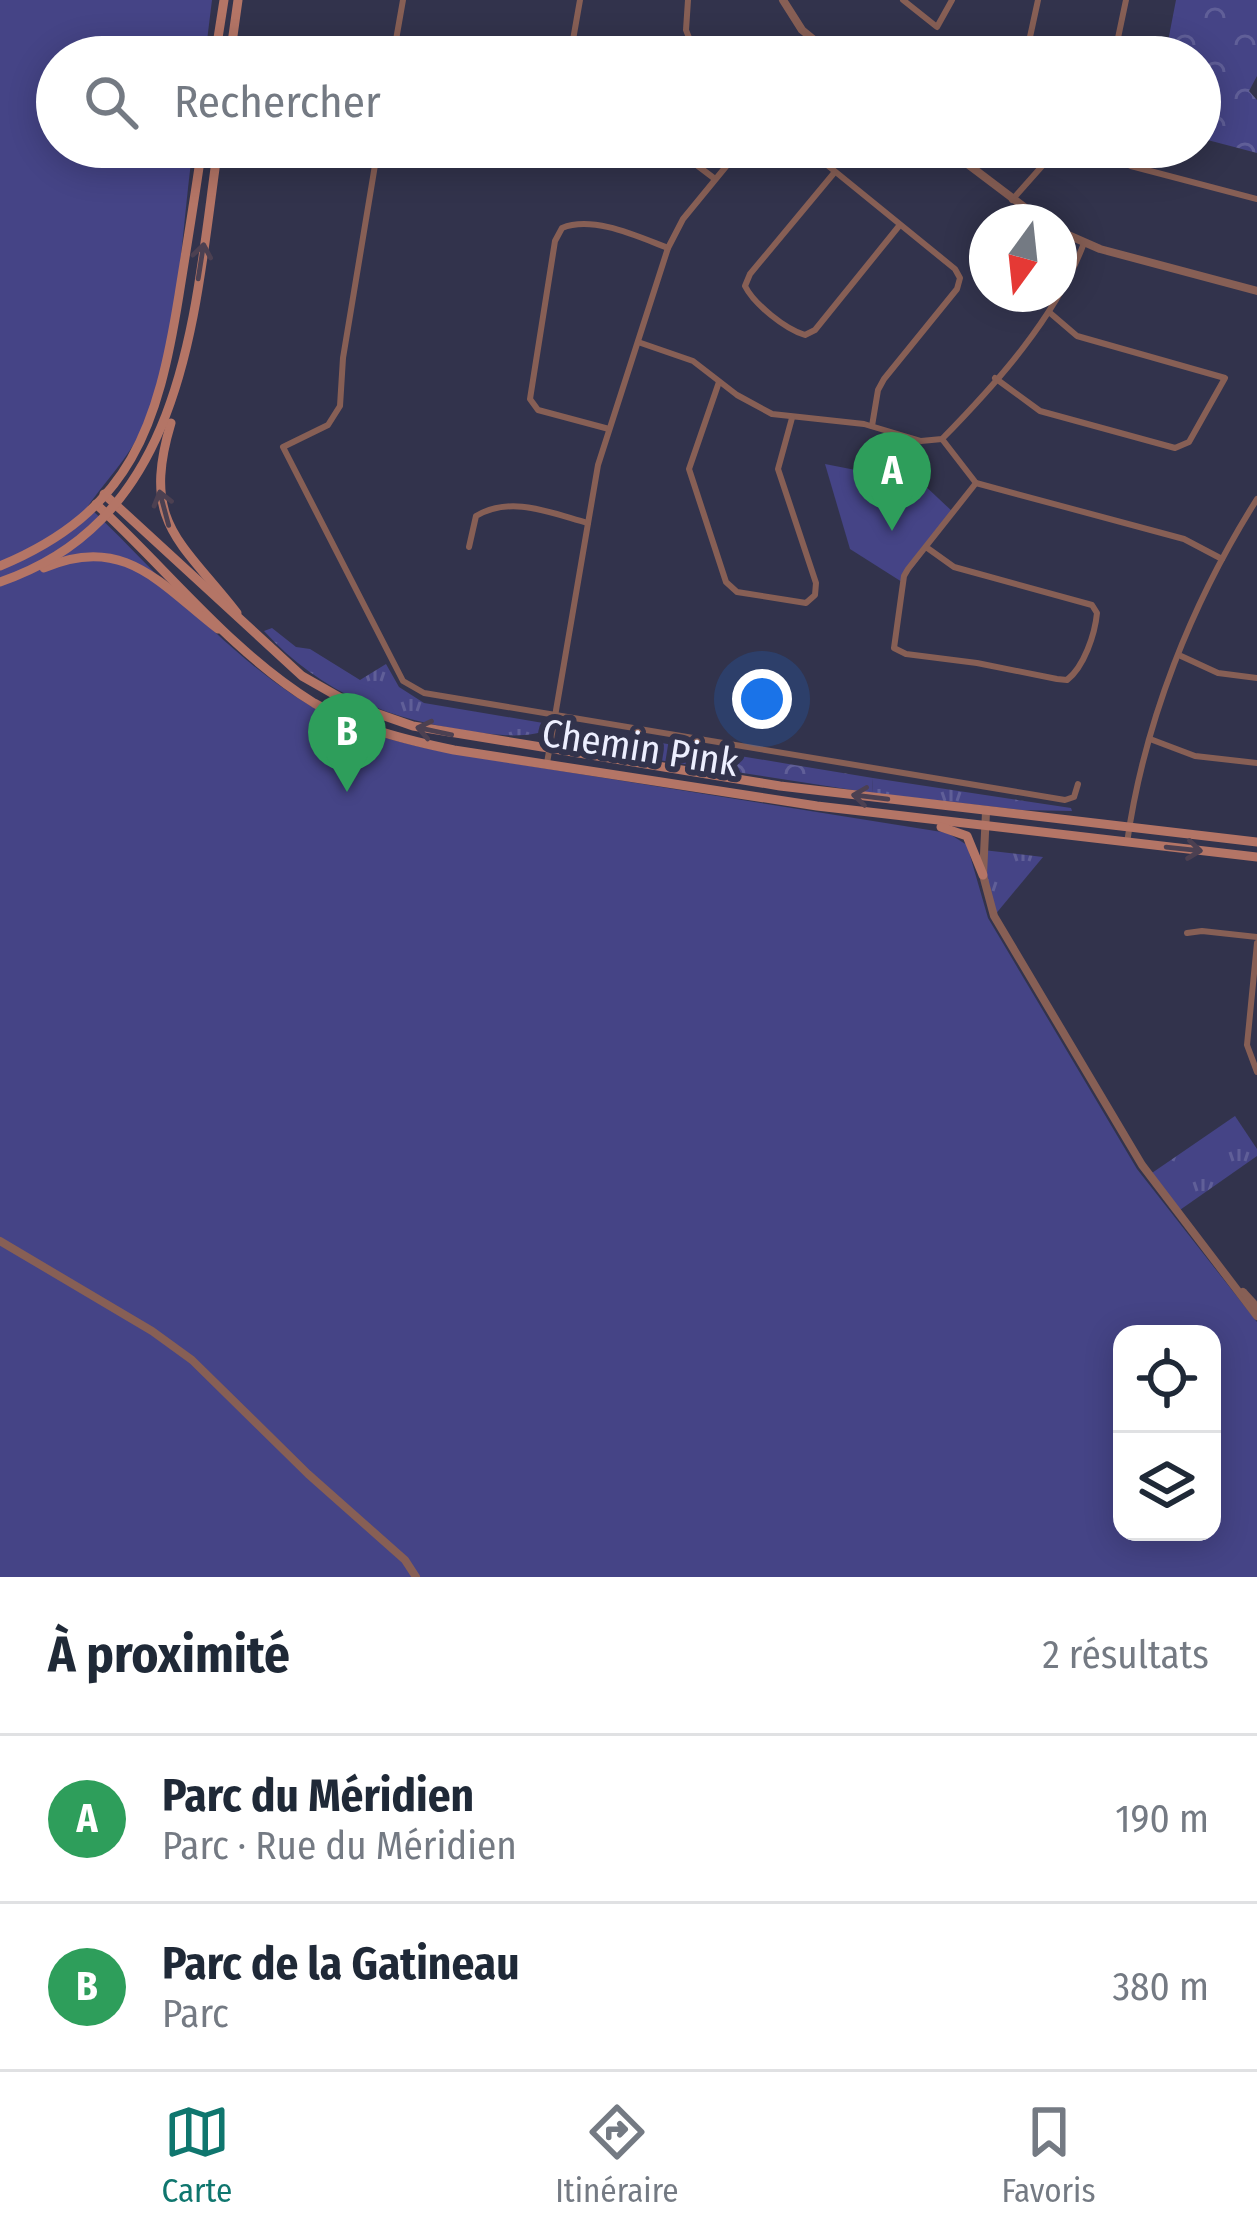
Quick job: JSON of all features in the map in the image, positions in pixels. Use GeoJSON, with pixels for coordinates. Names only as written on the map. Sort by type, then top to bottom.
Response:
{"type":"FeatureCollection","features":[{"type":"Feature","properties":{"kind":"main road"},"geometry":{"type":"LineString","coordinates":[[218,36],[224,0]]}},
{"type":"Feature","properties":{"kind":"main road"},"geometry":{"type":"LineString","coordinates":[[233,36],[238,0]]}},
{"type":"Feature","properties":{"kind":"main road"},"geometry":{"type":"LineString","coordinates":[[0,566],[40,548],[95,504],[137,450],[160,398],[198,168]]}},
{"type":"Feature","properties":{"kind":"main road"},"geometry":{"type":"LineString","coordinates":[[215,168],[182,376],[159,468],[162,508],[174,537],[255,636]]}},
{"type":"Feature","properties":{"kind":"main road"},"geometry":{"type":"LineString","coordinates":[[5,581],[56,554],[115,503],[151,454],[182,376]]}},
{"type":"Feature","properties":{"kind":"main road","name":"Chemin Pink"},"geometry":{"type":"LineString","coordinates":[[104,494],[302,676],[373,713],[427,730],[780,786],[1257,842]]}},
{"type":"Feature","properties":{"kind":"main road","name":"Chemin Pink"},"geometry":{"type":"LineString","coordinates":[[95,504],[248,652],[314,703],[366,727],[424,744],[817,806],[1257,856]]}},
{"type":"Feature","properties":{"kind":"main road"},"geometry":{"type":"LineString","coordinates":[[5,581],[71,558],[118,559],[152,574],[248,652]]}},
{"type":"Feature","properties":{"kind":"main road"},"geometry":{"type":"LineString","coordinates":[[817,806],[961,833],[975,847],[983,875]]}},
{"type":"Feature","properties":{"kind":"street"},"geometry":{"type":"LineString","coordinates":[[397,36],[403,0]]}},
{"type":"Feature","properties":{"kind":"street"},"geometry":{"type":"LineString","coordinates":[[574,36],[580,0]]}},
{"type":"Feature","properties":{"kind":"street"},"geometry":{"type":"LineString","coordinates":[[688,0],[688,36]]}},
{"type":"Feature","properties":{"kind":"street"},"geometry":{"type":"LineString","coordinates":[[783,0],[807,36]]}},
{"type":"Feature","properties":{"kind":"street"},"geometry":{"type":"LineString","coordinates":[[903,0],[937,27],[952,0]]}},
{"type":"Feature","properties":{"kind":"street"},"geometry":{"type":"LineString","coordinates":[[1030,36],[1039,0]]}},
{"type":"Feature","properties":{"kind":"street"},"geometry":{"type":"LineString","coordinates":[[1118,36],[1126,0]]}},
{"type":"Feature","properties":{"kind":"street"},"geometry":{"type":"LineString","coordinates":[[375,168],[340,406],[328,425],[283,447],[403,681],[424,693],[1065,800],[1074,797],[1078,784]]}},
{"type":"Feature","properties":{"kind":"street"},"geometry":{"type":"LineString","coordinates":[[701,168],[715,179]]}},
{"type":"Feature","properties":{"kind":"street"},"geometry":{"type":"LineString","coordinates":[[547,764],[609,429],[668,248],[683,219],[724,168]]}},
{"type":"Feature","properties":{"kind":"street"},"geometry":{"type":"LineString","coordinates":[[830,168],[955,269],[959,284],[884,379],[872,425]]}},
{"type":"Feature","properties":{"kind":"street"},"geometry":{"type":"LineString","coordinates":[[972,168],[1018,204]]}},
{"type":"Feature","properties":{"kind":"street"},"geometry":{"type":"LineString","coordinates":[[1012,200],[1040,168]]}},
{"type":"Feature","properties":{"kind":"street"},"geometry":{"type":"LineString","coordinates":[[1139,168],[1257,199]]}},
{"type":"Feature","properties":{"kind":"street"},"geometry":{"type":"LineString","coordinates":[[835,172],[750,274],[745,286],[749,296],[794,332],[810,333],[899,226]]}},
{"type":"Feature","properties":{"kind":"street"},"geometry":{"type":"LineString","coordinates":[[609,429],[545,412],[530,399],[555,242],[562,228],[580,224],[635,235],[668,248]]}},
{"type":"Feature","properties":{"kind":"street"},"geometry":{"type":"LineString","coordinates":[[1077,240],[1257,291]]}},
{"type":"Feature","properties":{"kind":"street"},"geometry":{"type":"LineString","coordinates":[[638,342],[687,358],[753,406],[792,418],[872,425],[914,440],[942,439],[1049,313],[1084,243]]}},
{"type":"Feature","properties":{"kind":"street"},"geometry":{"type":"LineString","coordinates":[[995,378],[1029,406],[1054,416],[1175,448],[1189,442],[1225,377],[1077,336],[1049,313]]}},
{"type":"Feature","properties":{"kind":"street"},"geometry":{"type":"LineString","coordinates":[[718,382],[689,469],[726,582],[737,592],[806,603],[815,595],[816,583],[778,469],[792,418]]}},
{"type":"Feature","properties":{"kind":"street"},"geometry":{"type":"LineString","coordinates":[[942,439],[976,483],[1184,539],[1222,559]]}},
{"type":"Feature","properties":{"kind":"street"},"geometry":{"type":"LineString","coordinates":[[926,547],[954,567],[1092,604],[1097,619],[1075,674],[1067,680],[1057,679],[899,652],[893,636],[902,582],[926,547],[976,483]]}},
{"type":"Feature","properties":{"kind":"street"},"geometry":{"type":"LineString","coordinates":[[1127,843],[1149,739],[1179,655],[1222,559],[1257,499]]}},
{"type":"Feature","properties":{"kind":"street"},"geometry":{"type":"LineString","coordinates":[[469,547],[476,516],[504,506],[588,523]]}},
{"type":"Feature","properties":{"kind":"street"},"geometry":{"type":"LineString","coordinates":[[1179,655],[1225,675],[1257,678]]}},
{"type":"Feature","properties":{"kind":"street"},"geometry":{"type":"LineString","coordinates":[[1149,739],[1195,756],[1257,763]]}},
{"type":"Feature","properties":{"kind":"street"},"geometry":{"type":"LineString","coordinates":[[986,812],[983,875],[994,916],[1149,1175],[1257,1311]]}},
{"type":"Feature","properties":{"kind":"street"},"geometry":{"type":"LineString","coordinates":[[1187,933],[1257,940],[1247,1045],[1257,1072]]}},
{"type":"Feature","properties":{"kind":"street"},"geometry":{"type":"LineString","coordinates":[[0,1240],[192,1360],[405,1561],[416,1577]]}},
{"type":"Feature","properties":{"kind":"green space"},"geometry":{"type":"Polygon","coordinates":[[[0,0],[212,0],[208,36],[36,36],[36,168],[191,168],[172,322],[156,390],[133,445],[88,506],[233,648],[297,698],[361,730],[455,754],[948,833],[967,845],[988,918],[1137,1169],[1257,1322],[1257,1577],[0,1577],[0,0]]]}},
{"type":"Feature","properties":{"kind":"green space"},"geometry":{"type":"Polygon","coordinates":[[[1176,0],[1257,0],[1257,76],[1249,91],[1257,100],[1257,153],[1221,144],[1221,36],[1169,36],[1176,0]]]}},
{"type":"Feature","properties":{"kind":"green space"},"geometry":{"type":"Polygon","coordinates":[[[825,464],[922,483],[954,513],[902,582],[850,549],[825,464]]]}},
{"type":"Feature","properties":{"kind":"green space"},"geometry":{"type":"Polygon","coordinates":[[[272,628],[296,647],[310,649],[360,680],[386,664],[399,687],[424,703],[549,724],[548,729],[523,735],[493,734],[387,712],[310,672],[264,631],[272,628]]]}},
{"type":"Feature","properties":{"kind":"green space"},"geometry":{"type":"Polygon","coordinates":[[[565,727],[873,778],[872,793],[568,746],[560,736],[565,727]]]}},
{"type":"Feature","properties":{"kind":"green space"},"geometry":{"type":"Polygon","coordinates":[[[873,778],[1071,808],[1072,811],[872,793],[873,778]]]}},
{"type":"Feature","properties":{"kind":"green space"},"geometry":{"type":"Polygon","coordinates":[[[983,850],[1043,857],[994,916],[987,901],[983,850]]]}},
{"type":"Feature","properties":{"kind":"green space"},"geometry":{"type":"Polygon","coordinates":[[[1235,1116],[1257,1156],[1177,1212],[1149,1175],[1235,1116]]]}},
{"type":"Feature","properties":{"kind":"place","name":"Parc du Méridien"},"geometry":{"type":"Point","coordinates":[892,531]}},
{"type":"Feature","properties":{"kind":"place","name":"Parc de la Gatineau"},"geometry":{"type":"Point","coordinates":[347,792]}}]}
